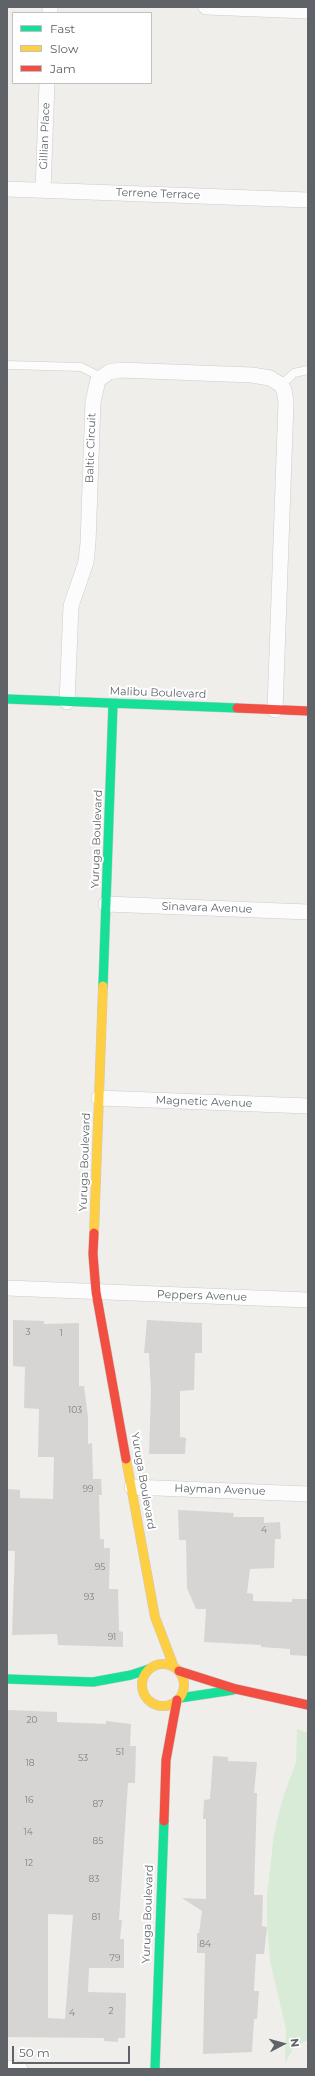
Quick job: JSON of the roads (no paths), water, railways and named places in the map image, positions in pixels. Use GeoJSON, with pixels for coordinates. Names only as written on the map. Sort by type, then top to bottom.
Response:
{"type":"FeatureCollection","features":[{"type":"Feature","properties":{"kind":"street"},"geometry":{"type":"LineString","coordinates":[[206,7],[299,9]]}},
{"type":"Feature","properties":{"kind":"street","name":"Gillian Place"},"geometry":{"type":"LineString","coordinates":[[43,190],[47,84]]}},
{"type":"Feature","properties":{"kind":"street","name":"Terrene Terrace"},"geometry":{"type":"LineString","coordinates":[[7,189],[308,200]]}},
{"type":"Feature","properties":{"kind":"street"},"geometry":{"type":"LineString","coordinates":[[101,377],[109,372],[120,370],[252,375],[270,378],[281,385],[284,390],[286,402],[275,710]]}},
{"type":"Feature","properties":{"kind":"street","name":"Baltic Circuit"},"geometry":{"type":"LineString","coordinates":[[67,702],[72,606],[86,562],[88,543],[93,402],[96,384],[101,377]]}},
{"type":"Feature","properties":{"kind":"street","name":"Malibu Boulevard"},"geometry":{"type":"LineString","coordinates":[[7,700],[308,711]]}},
{"type":"Feature","properties":{"kind":"street","name":"Yuruga Boulevard"},"geometry":{"type":"LineString","coordinates":[[113,704],[93,1248],[96,1292],[155,1617],[176,1669]]}},
{"type":"Feature","properties":{"kind":"street","name":"Sinavara Avenue"},"geometry":{"type":"LineString","coordinates":[[106,904],[308,912]]}},
{"type":"Feature","properties":{"kind":"street","name":"Magnetic Avenue"},"geometry":{"type":"LineString","coordinates":[[99,1098],[308,1106]]}},
{"type":"Feature","properties":{"kind":"street","name":"Peppers Avenue"},"geometry":{"type":"LineString","coordinates":[[7,1288],[308,1300]]}},
{"type":"Feature","properties":{"kind":"street","name":"Hayman Avenue"},"geometry":{"type":"LineString","coordinates":[[132,1487],[308,1494]]}},
{"type":"Feature","properties":{"kind":"street","name":"Yuruga Boulevard"},"geometry":{"type":"LineString","coordinates":[[154,1638],[155,1617]]}},
{"type":"Feature","properties":{"kind":"street"},"geometry":{"type":"LineString","coordinates":[[152,1656],[150,1669],[143,1681],[143,1687],[156,1715]]}},
{"type":"Feature","properties":{"kind":"street"},"geometry":{"type":"LineString","coordinates":[[93,1682],[131,1675],[162,1664],[236,1690],[308,1705]]}},
{"type":"Feature","properties":{"kind":"street"},"geometry":{"type":"LineString","coordinates":[[176,1669],[184,1687],[178,1699]]}},
{"type":"Feature","properties":{"kind":"street"},"geometry":{"type":"LineString","coordinates":[[7,1679],[93,1682],[113,1687]]}},
{"type":"Feature","properties":{"kind":"street"},"geometry":{"type":"LineString","coordinates":[[136,1694],[165,1706],[178,1699],[236,1690]]}},
{"type":"Feature","properties":{"kind":"street","name":"Yuruga Boulevard"},"geometry":{"type":"LineString","coordinates":[[154,2069],[166,1760],[178,1699]]}},
{"type":"Feature","properties":{"kind":"street","name":"Yuruga Boulevard"},"geometry":{"type":"LineString","coordinates":[[161,1731],[166,1760]]}},
{"type":"Feature","properties":{"kind":"street"},"geometry":{"type":"LineString","coordinates":[[7,2068],[20,2069]]}},
{"type":"Feature","properties":{"kind":"lane"},"geometry":{"type":"LineString","coordinates":[[7,364],[81,367],[101,377]]}},
{"type":"Feature","properties":{"kind":"lane"},"geometry":{"type":"LineString","coordinates":[[281,385],[294,373],[308,370]]}}]}
